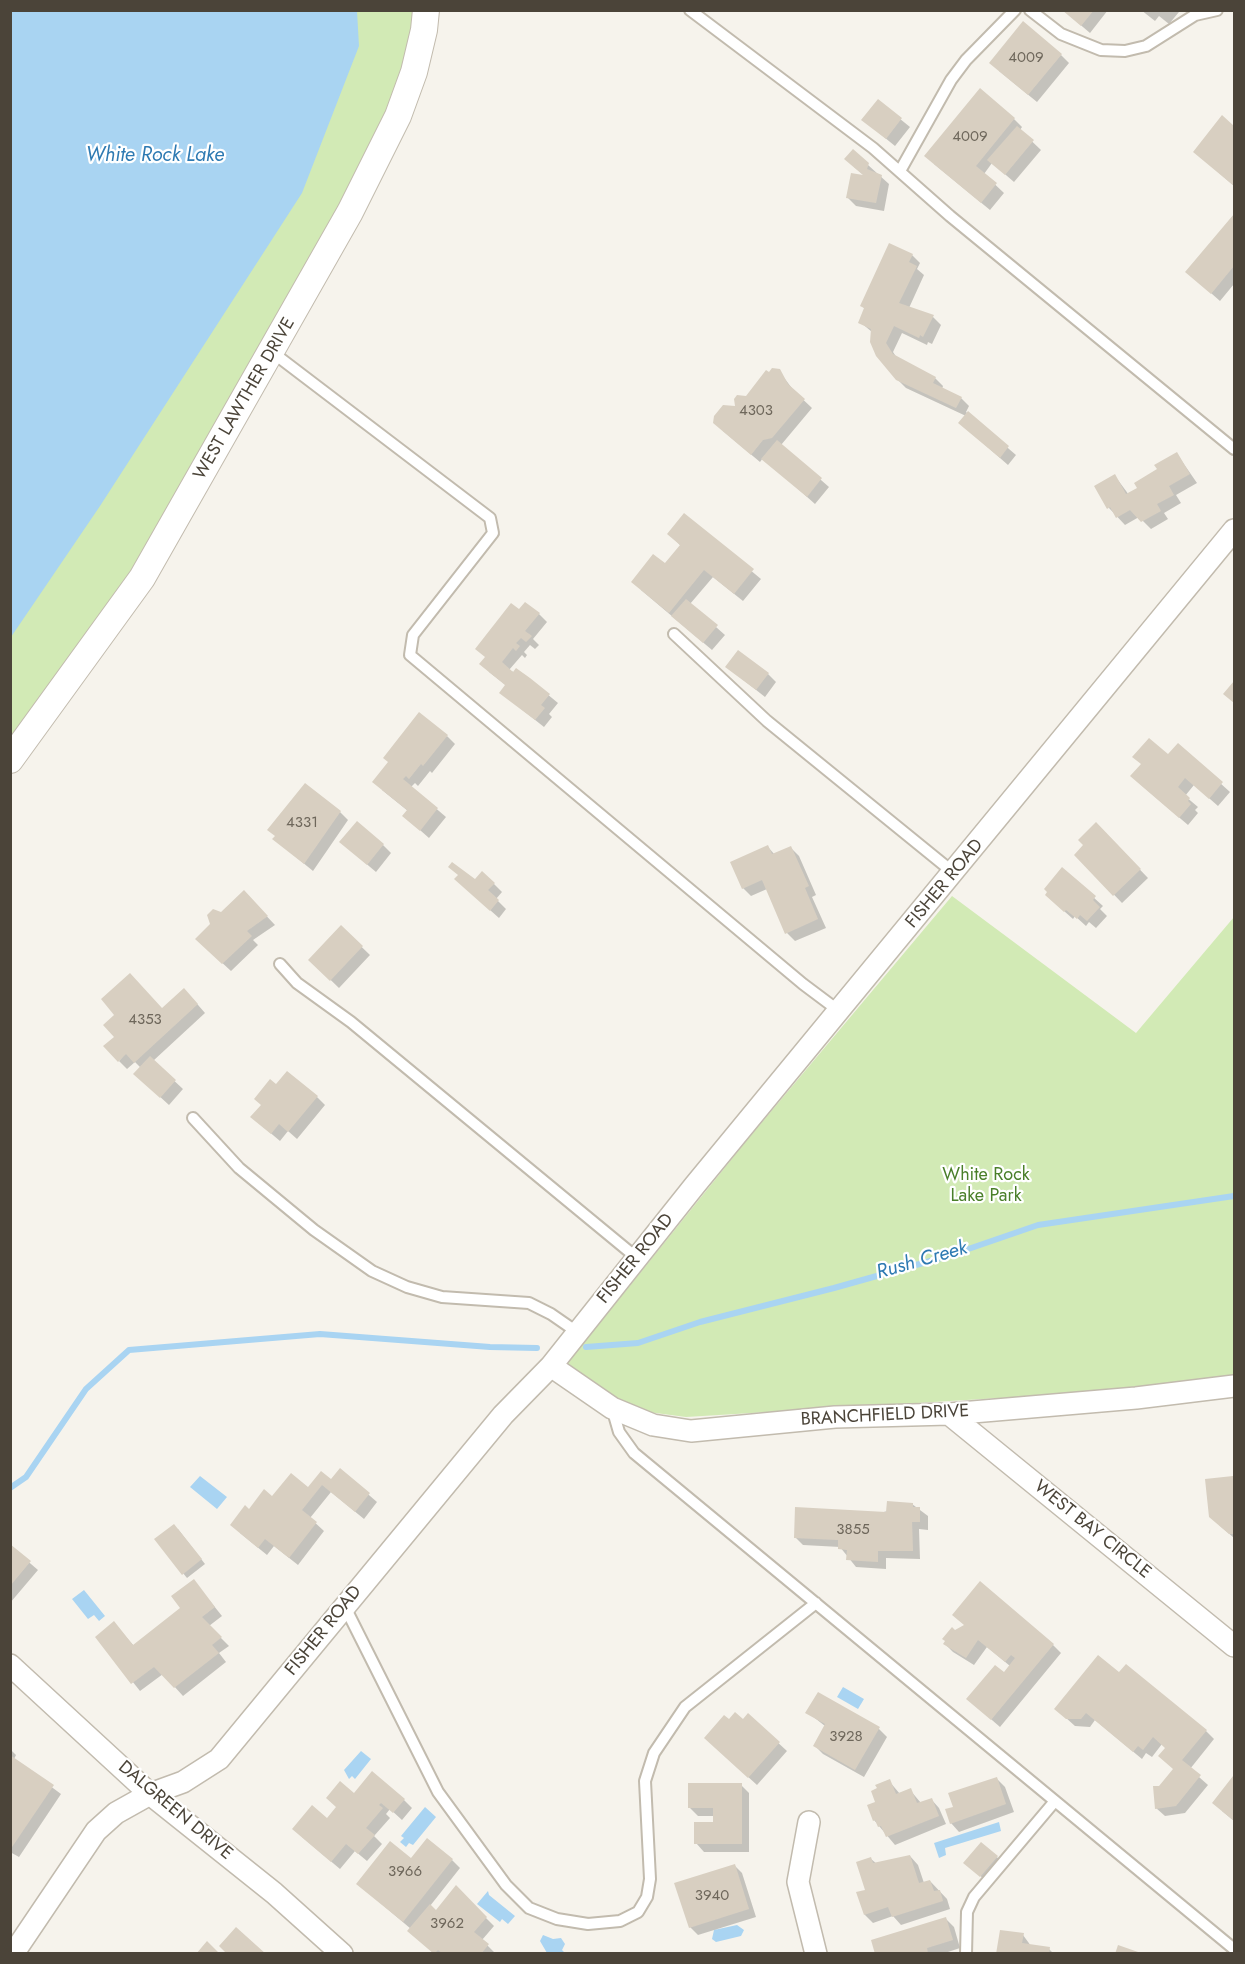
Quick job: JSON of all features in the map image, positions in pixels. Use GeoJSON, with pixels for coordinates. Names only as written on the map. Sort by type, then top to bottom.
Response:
{"type":"FeatureCollection","features":[{"type":"Feature","properties":{"kind":"street","name":"WEST LAWTHER DRIVE"},"geometry":{"type":"LineString","coordinates":[[10,760],[142,578],[350,212],[398,116],[414,72],[424,30],[426,10]]}},
{"type":"Feature","properties":{"kind":"street","name":"FISHER ROAD"},"geometry":{"type":"LineString","coordinates":[[13,1953],[96,1831],[116,1813],[150,1794],[183,1782],[219,1759],[503,1415],[551,1366],[636,1258],[1234,530]]}},
{"type":"Feature","properties":{"kind":"street","name":"BRANCHFIELD DRIVE"},"geometry":{"type":"LineString","coordinates":[[551,1366],[612,1408],[653,1425],[691,1431],[835,1417],[949,1413],[1136,1398],[1234,1386]]}},
{"type":"Feature","properties":{"kind":"street","name":"WEST BAY CIRCLE"},"geometry":{"type":"LineString","coordinates":[[949,1413],[1234,1646]]}},
{"type":"Feature","properties":{"kind":"street","name":"DALGREEN DRIVE"},"geometry":{"type":"LineString","coordinates":[[10,1665],[150,1794],[274,1893],[342,1953]]}},
{"type":"Feature","properties":{"kind":"street"},"geometry":{"type":"LineString","coordinates":[[809,1822],[798,1882],[816,1953]]}},
{"type":"Feature","properties":{"kind":"lane"},"geometry":{"type":"LineString","coordinates":[[690,10],[900,171],[950,216],[1234,449]]}},
{"type":"Feature","properties":{"kind":"lane"},"geometry":{"type":"LineString","coordinates":[[900,171],[951,80],[966,60],[1014,10]]}},
{"type":"Feature","properties":{"kind":"lane"},"geometry":{"type":"LineString","coordinates":[[1030,10],[1061,34],[1101,50],[1125,51],[1146,46],[1195,15],[1217,10]]}},
{"type":"Feature","properties":{"kind":"lane"},"geometry":{"type":"LineString","coordinates":[[272,352],[490,518],[493,533],[413,635],[410,655],[838,1011]]}},
{"type":"Feature","properties":{"kind":"lane"},"geometry":{"type":"LineString","coordinates":[[674,634],[768,721],[930,850],[954,873]]}},
{"type":"Feature","properties":{"kind":"lane"},"geometry":{"type":"LineString","coordinates":[[280,964],[297,983],[351,1022],[636,1258]]}},
{"type":"Feature","properties":{"kind":"lane"},"geometry":{"type":"LineString","coordinates":[[193,1118],[239,1168],[314,1230],[372,1271],[407,1287],[442,1297],[529,1303],[551,1314],[577,1332]]}},
{"type":"Feature","properties":{"kind":"lane"},"geometry":{"type":"LineString","coordinates":[[612,1408],[619,1432],[634,1453],[1234,1949]]}},
{"type":"Feature","properties":{"kind":"lane"},"geometry":{"type":"LineString","coordinates":[[344,1605],[438,1792],[506,1885],[529,1908],[557,1919],[588,1924],[620,1921],[638,1912],[647,1897],[650,1879],[645,1781],[654,1754],[686,1707],[816,1603]]}},
{"type":"Feature","properties":{"kind":"lane"},"geometry":{"type":"LineString","coordinates":[[966,1953],[967,1912],[974,1897],[1055,1801]]}},
{"type":"Feature","properties":{"kind":"green space","name":"White Rock Lake"},"geometry":{"type":"Polygon","coordinates":[[[11,11],[415,11],[414,27],[386,122],[137,572],[11,744],[11,11]]]}},
{"type":"Feature","properties":{"kind":"green space","name":"White Rock Lake Park"},"geometry":{"type":"Polygon","coordinates":[[[952,896],[1136,1033],[1234,917],[1234,1375],[1115,1391],[686,1417],[648,1412],[614,1400],[566,1365],[747,1140],[952,896]]]}},
{"type":"Feature","properties":{"kind":"water","name":"White Rock Lake"},"geometry":{"type":"Polygon","coordinates":[[[11,10],[357,11],[359,46],[302,193],[100,506],[11,637],[11,10]]]}},
{"type":"Feature","properties":{"kind":"water"},"geometry":{"type":"Polygon","coordinates":[[[200,1476],[227,1497],[217,1509],[190,1487],[200,1476]]]}},
{"type":"Feature","properties":{"kind":"water"},"geometry":{"type":"Polygon","coordinates":[[[84,1590],[105,1616],[99,1621],[94,1615],[88,1619],[72,1599],[84,1590]]]}},
{"type":"Feature","properties":{"kind":"water"},"geometry":{"type":"Polygon","coordinates":[[[843,1687],[864,1699],[858,1709],[837,1697],[843,1687]]]}},
{"type":"Feature","properties":{"kind":"water"},"geometry":{"type":"Polygon","coordinates":[[[361,1751],[371,1759],[355,1779],[352,1776],[349,1779],[344,1770],[361,1751]]]}},
{"type":"Feature","properties":{"kind":"water"},"geometry":{"type":"Polygon","coordinates":[[[425,1807],[436,1817],[413,1845],[409,1843],[406,1847],[400,1842],[404,1838],[401,1836],[425,1807]]]}},
{"type":"Feature","properties":{"kind":"water"},"geometry":{"type":"Polygon","coordinates":[[[999,1822],[1001,1831],[945,1848],[946,1855],[939,1858],[934,1843],[999,1822]]]}},
{"type":"Feature","properties":{"kind":"water"},"geometry":{"type":"Polygon","coordinates":[[[488,1891],[489,1895],[515,1916],[508,1924],[502,1919],[500,1922],[477,1904],[488,1891]]]}},
{"type":"Feature","properties":{"kind":"water"},"geometry":{"type":"Polygon","coordinates":[[[737,1925],[744,1930],[741,1936],[716,1942],[712,1939],[714,1930],[737,1925]]]}},
{"type":"Feature","properties":{"kind":"water"},"geometry":{"type":"Polygon","coordinates":[[[543,1935],[553,1939],[561,1938],[565,1944],[562,1950],[565,1953],[547,1953],[540,1941],[543,1935]]]}},
{"type":"Feature","properties":{"kind":"building"},"geometry":{"type":"Polygon","coordinates":[[[1062,10],[1094,10],[1081,26],[1062,10]]]}},
{"type":"Feature","properties":{"kind":"building"},"geometry":{"type":"Polygon","coordinates":[[[1023,21],[1062,54],[1028,95],[989,63],[1023,21]]]}},
{"type":"Feature","properties":{"kind":"building"},"geometry":{"type":"Polygon","coordinates":[[[980,88],[1015,118],[976,166],[997,183],[981,203],[924,156],[980,88]]]}},
{"type":"Feature","properties":{"kind":"building"},"geometry":{"type":"Polygon","coordinates":[[[878,99],[902,118],[886,139],[861,120],[878,99]]]}},
{"type":"Feature","properties":{"kind":"building"},"geometry":{"type":"Polygon","coordinates":[[[1222,115],[1234,126],[1234,186],[1193,152],[1222,115]]]}},
{"type":"Feature","properties":{"kind":"building"},"geometry":{"type":"Polygon","coordinates":[[[1017,126],[1034,140],[1005,175],[987,160],[1017,126]]]}},
{"type":"Feature","properties":{"kind":"building"},"geometry":{"type":"Polygon","coordinates":[[[853,149],[869,163],[867,169],[882,175],[876,203],[846,198],[851,173],[863,175],[844,159],[853,149]]]}},
{"type":"Feature","properties":{"kind":"building"},"geometry":{"type":"Polygon","coordinates":[[[1234,214],[1234,266],[1211,294],[1185,272],[1234,214]]]}},
{"type":"Feature","properties":{"kind":"building"},"geometry":{"type":"Polygon","coordinates":[[[889,243],[913,254],[909,262],[917,266],[899,303],[934,315],[923,337],[920,335],[919,338],[894,326],[886,343],[893,354],[936,377],[933,383],[962,397],[956,408],[896,380],[876,356],[870,342],[871,329],[858,323],[864,308],[860,306],[889,243]]]}},
{"type":"Feature","properties":{"kind":"building"},"geometry":{"type":"Polygon","coordinates":[[[772,368],[780,369],[788,384],[805,399],[772,438],[763,440],[751,455],[713,423],[714,416],[723,405],[735,406],[734,399],[737,395],[746,396],[766,370],[769,372],[772,368]]]}},
{"type":"Feature","properties":{"kind":"building"},"geometry":{"type":"Polygon","coordinates":[[[968,411],[1009,446],[1000,458],[958,423],[968,411]]]}},
{"type":"Feature","properties":{"kind":"building"},"geometry":{"type":"Polygon","coordinates":[[[777,440],[822,478],[807,497],[761,459],[777,440]]]}},
{"type":"Feature","properties":{"kind":"building"},"geometry":{"type":"Polygon","coordinates":[[[1177,452],[1190,474],[1169,486],[1174,495],[1157,504],[1161,511],[1141,522],[1130,510],[1116,518],[1110,507],[1107,509],[1094,486],[1115,474],[1126,494],[1137,488],[1134,483],[1157,469],[1154,465],[1177,452]]]}},
{"type":"Feature","properties":{"kind":"building"},"geometry":{"type":"Polygon","coordinates":[[[684,513],[754,569],[734,594],[704,570],[669,613],[631,582],[653,554],[665,563],[680,545],[667,534],[684,513]]]}},
{"type":"Feature","properties":{"kind":"building"},"geometry":{"type":"Polygon","coordinates":[[[686,599],[718,625],[703,643],[671,616],[686,599]]]}},
{"type":"Feature","properties":{"kind":"building"},"geometry":{"type":"Polygon","coordinates":[[[525,602],[540,613],[525,631],[532,636],[526,642],[521,638],[516,643],[520,646],[516,651],[513,648],[502,662],[513,672],[516,668],[550,694],[541,705],[545,708],[535,720],[499,693],[505,685],[479,664],[485,657],[475,649],[511,603],[519,609],[525,602]]]}},
{"type":"Feature","properties":{"kind":"building"},"geometry":{"type":"Polygon","coordinates":[[[738,650],[769,673],[756,690],[725,667],[738,650]]]}},
{"type":"Feature","properties":{"kind":"building"},"geometry":{"type":"Polygon","coordinates":[[[1234,681],[1234,703],[1223,694],[1234,681]]]}},
{"type":"Feature","properties":{"kind":"building"},"geometry":{"type":"Polygon","coordinates":[[[419,712],[448,735],[423,766],[421,764],[409,779],[406,776],[403,779],[438,808],[420,831],[402,816],[407,810],[372,782],[388,762],[383,758],[419,712]]]}},
{"type":"Feature","properties":{"kind":"building"},"geometry":{"type":"Polygon","coordinates":[[[1149,738],[1168,754],[1178,743],[1223,782],[1209,799],[1185,778],[1178,787],[1190,798],[1188,801],[1191,804],[1179,818],[1130,776],[1141,764],[1132,757],[1149,738]]]}},
{"type":"Feature","properties":{"kind":"building"},"geometry":{"type":"Polygon","coordinates":[[[305,783],[341,811],[304,864],[272,839],[275,836],[267,830],[305,783]]]}},
{"type":"Feature","properties":{"kind":"building"},"geometry":{"type":"Polygon","coordinates":[[[357,821],[384,844],[367,865],[339,842],[357,821]]]}},
{"type":"Feature","properties":{"kind":"building"},"geometry":{"type":"Polygon","coordinates":[[[1096,822],[1141,869],[1113,896],[1074,855],[1083,845],[1078,840],[1096,822]]]}},
{"type":"Feature","properties":{"kind":"building"},"geometry":{"type":"Polygon","coordinates":[[[768,845],[772,854],[791,846],[809,886],[805,888],[818,919],[785,934],[762,880],[742,889],[730,862],[768,845]]]}},
{"type":"Feature","properties":{"kind":"building"},"geometry":{"type":"Polygon","coordinates":[[[452,862],[475,879],[482,871],[495,883],[488,890],[499,900],[490,911],[454,879],[458,875],[448,867],[452,862]]]}},
{"type":"Feature","properties":{"kind":"building"},"geometry":{"type":"Polygon","coordinates":[[[1062,867],[1096,896],[1093,900],[1100,907],[1087,921],[1080,915],[1077,919],[1066,910],[1064,912],[1045,895],[1047,892],[1044,889],[1062,867]]]}},
{"type":"Feature","properties":{"kind":"building"},"geometry":{"type":"Polygon","coordinates":[[[244,890],[268,916],[247,931],[252,936],[222,964],[195,939],[210,924],[207,915],[213,909],[221,912],[244,890]]]}},
{"type":"Feature","properties":{"kind":"building"},"geometry":{"type":"Polygon","coordinates":[[[341,925],[363,946],[330,981],[308,960],[341,925]]]}},
{"type":"Feature","properties":{"kind":"building"},"geometry":{"type":"Polygon","coordinates":[[[130,973],[162,1008],[184,988],[198,1004],[134,1063],[126,1054],[118,1062],[103,1046],[114,1037],[103,1025],[114,1015],[101,999],[130,973]]]}},
{"type":"Feature","properties":{"kind":"building"},"geometry":{"type":"Polygon","coordinates":[[[150,1056],[176,1080],[160,1098],[133,1074],[150,1056]]]}},
{"type":"Feature","properties":{"kind":"building"},"geometry":{"type":"Polygon","coordinates":[[[287,1071],[318,1096],[288,1132],[279,1124],[271,1134],[250,1117],[261,1105],[254,1099],[270,1079],[276,1084],[287,1071]]]}},
{"type":"Feature","properties":{"kind":"building"},"geometry":{"type":"Polygon","coordinates":[[[340,1468],[370,1493],[355,1512],[322,1485],[302,1510],[317,1522],[289,1558],[265,1539],[258,1548],[230,1525],[245,1505],[249,1509],[264,1489],[272,1496],[291,1473],[308,1487],[321,1471],[331,1479],[340,1468]]]}},
{"type":"Feature","properties":{"kind":"building"},"geometry":{"type":"Polygon","coordinates":[[[1233,1476],[1234,1534],[1229,1534],[1209,1517],[1205,1479],[1233,1476]]]}},
{"type":"Feature","properties":{"kind":"building"},"geometry":{"type":"Polygon","coordinates":[[[887,1501],[913,1503],[913,1507],[920,1507],[920,1522],[912,1522],[913,1551],[878,1551],[878,1562],[846,1560],[847,1550],[838,1549],[838,1540],[794,1538],[795,1507],[886,1512],[887,1501]]]}},
{"type":"Feature","properties":{"kind":"building"},"geometry":{"type":"Polygon","coordinates":[[[174,1524],[202,1559],[182,1575],[154,1539],[174,1524]]]}},
{"type":"Feature","properties":{"kind":"building"},"geometry":{"type":"Polygon","coordinates":[[[10,1544],[31,1561],[10,1586],[10,1544]]]}},
{"type":"Feature","properties":{"kind":"building"},"geometry":{"type":"Polygon","coordinates":[[[194,1579],[215,1607],[202,1617],[222,1637],[212,1645],[219,1653],[174,1688],[154,1667],[131,1684],[95,1637],[114,1621],[133,1645],[180,1608],[171,1596],[194,1579]]]}},
{"type":"Feature","properties":{"kind":"building"},"geometry":{"type":"Polygon","coordinates":[[[980,1581],[1054,1644],[991,1720],[966,1699],[995,1665],[1004,1672],[1015,1658],[1011,1655],[1005,1662],[978,1640],[966,1658],[943,1644],[945,1641],[942,1639],[952,1627],[955,1630],[964,1625],[952,1615],[980,1581]]]}},
{"type":"Feature","properties":{"kind":"building"},"geometry":{"type":"Polygon","coordinates":[[[1098,1655],[1119,1672],[1126,1664],[1207,1730],[1182,1760],[1201,1775],[1176,1806],[1155,1809],[1153,1786],[1159,1786],[1173,1769],[1158,1756],[1165,1748],[1153,1737],[1143,1750],[1138,1746],[1133,1752],[1086,1713],[1081,1719],[1066,1719],[1054,1709],[1098,1655]]]}},
{"type":"Feature","properties":{"kind":"building"},"geometry":{"type":"Polygon","coordinates":[[[818,1692],[880,1727],[855,1770],[813,1746],[825,1724],[805,1713],[818,1692]]]}},
{"type":"Feature","properties":{"kind":"building"},"geometry":{"type":"Polygon","coordinates":[[[735,1712],[743,1719],[748,1713],[780,1742],[748,1778],[704,1738],[724,1715],[729,1719],[735,1712]]]}},
{"type":"Feature","properties":{"kind":"building"},"geometry":{"type":"Polygon","coordinates":[[[10,1755],[54,1785],[10,1850],[10,1755]]]}},
{"type":"Feature","properties":{"kind":"building"},"geometry":{"type":"Polygon","coordinates":[[[372,1771],[405,1799],[393,1813],[381,1803],[379,1805],[383,1808],[366,1828],[375,1835],[358,1854],[346,1844],[331,1862],[292,1829],[312,1805],[327,1818],[336,1807],[326,1798],[340,1781],[354,1793],[372,1771]]]}},
{"type":"Feature","properties":{"kind":"building"},"geometry":{"type":"Polygon","coordinates":[[[997,1777],[1006,1804],[950,1824],[945,1809],[953,1807],[948,1793],[997,1777]]]}},
{"type":"Feature","properties":{"kind":"building"},"geometry":{"type":"Polygon","coordinates":[[[1234,1777],[1234,1821],[1212,1803],[1234,1777]]]}},
{"type":"Feature","properties":{"kind":"building"},"geometry":{"type":"Polygon","coordinates":[[[890,1779],[896,1794],[911,1788],[917,1803],[932,1798],[939,1816],[886,1837],[881,1826],[878,1827],[875,1820],[873,1821],[867,1805],[875,1802],[871,1791],[877,1788],[875,1785],[890,1779]]]}},
{"type":"Feature","properties":{"kind":"building"},"geometry":{"type":"Polygon","coordinates":[[[688,1783],[742,1783],[742,1844],[694,1844],[694,1822],[713,1822],[713,1808],[688,1808],[688,1783]]]}},
{"type":"Feature","properties":{"kind":"building"},"geometry":{"type":"Polygon","coordinates":[[[427,1838],[453,1859],[403,1922],[356,1884],[390,1841],[411,1858],[427,1838]]]}},
{"type":"Feature","properties":{"kind":"building"},"geometry":{"type":"Polygon","coordinates":[[[981,1842],[998,1856],[980,1877],[963,1863],[981,1842]]]}},
{"type":"Feature","properties":{"kind":"building"},"geometry":{"type":"Polygon","coordinates":[[[910,1855],[919,1883],[930,1880],[934,1891],[940,1890],[943,1901],[892,1917],[888,1907],[864,1915],[856,1892],[865,1890],[856,1862],[871,1857],[873,1863],[910,1855]]]}},
{"type":"Feature","properties":{"kind":"building"},"geometry":{"type":"Polygon","coordinates":[[[735,1864],[749,1909],[689,1928],[674,1883],[735,1864]]]}},
{"type":"Feature","properties":{"kind":"building"},"geometry":{"type":"Polygon","coordinates":[[[456,1885],[487,1917],[474,1932],[489,1944],[481,1954],[443,1954],[438,1950],[434,1954],[407,1931],[430,1904],[436,1910],[456,1885]]]}},
{"type":"Feature","properties":{"kind":"building"},"geometry":{"type":"Polygon","coordinates":[[[946,1917],[953,1940],[927,1948],[928,1954],[875,1954],[871,1940],[946,1917]]]}},
{"type":"Feature","properties":{"kind":"building"},"geometry":{"type":"Polygon","coordinates":[[[236,1927],[266,1954],[227,1954],[219,1946],[236,1927]]]}},
{"type":"Feature","properties":{"kind":"building"},"geometry":{"type":"Polygon","coordinates":[[[1000,1930],[1024,1933],[1022,1943],[1050,1947],[1049,1954],[996,1954],[1000,1930]]]}},
{"type":"Feature","properties":{"kind":"building"},"geometry":{"type":"Polygon","coordinates":[[[207,1941],[220,1954],[196,1954],[207,1941]]]}},
{"type":"Feature","properties":{"kind":"building"},"geometry":{"type":"Polygon","coordinates":[[[1118,1945],[1141,1953],[1141,1954],[1115,1954],[1118,1945]]]}},
{"type":"Feature","properties":{"kind":"waterway","name":"Rush Creek"},"geometry":{"type":"LineString","coordinates":[[586,1347],[638,1343],[700,1322],[948,1256],[1038,1225],[1234,1196]]}},
{"type":"Feature","properties":{"kind":"waterway"},"geometry":{"type":"LineString","coordinates":[[10,1488],[26,1477],[86,1389],[129,1350],[320,1334],[490,1347],[537,1348]]}}]}
